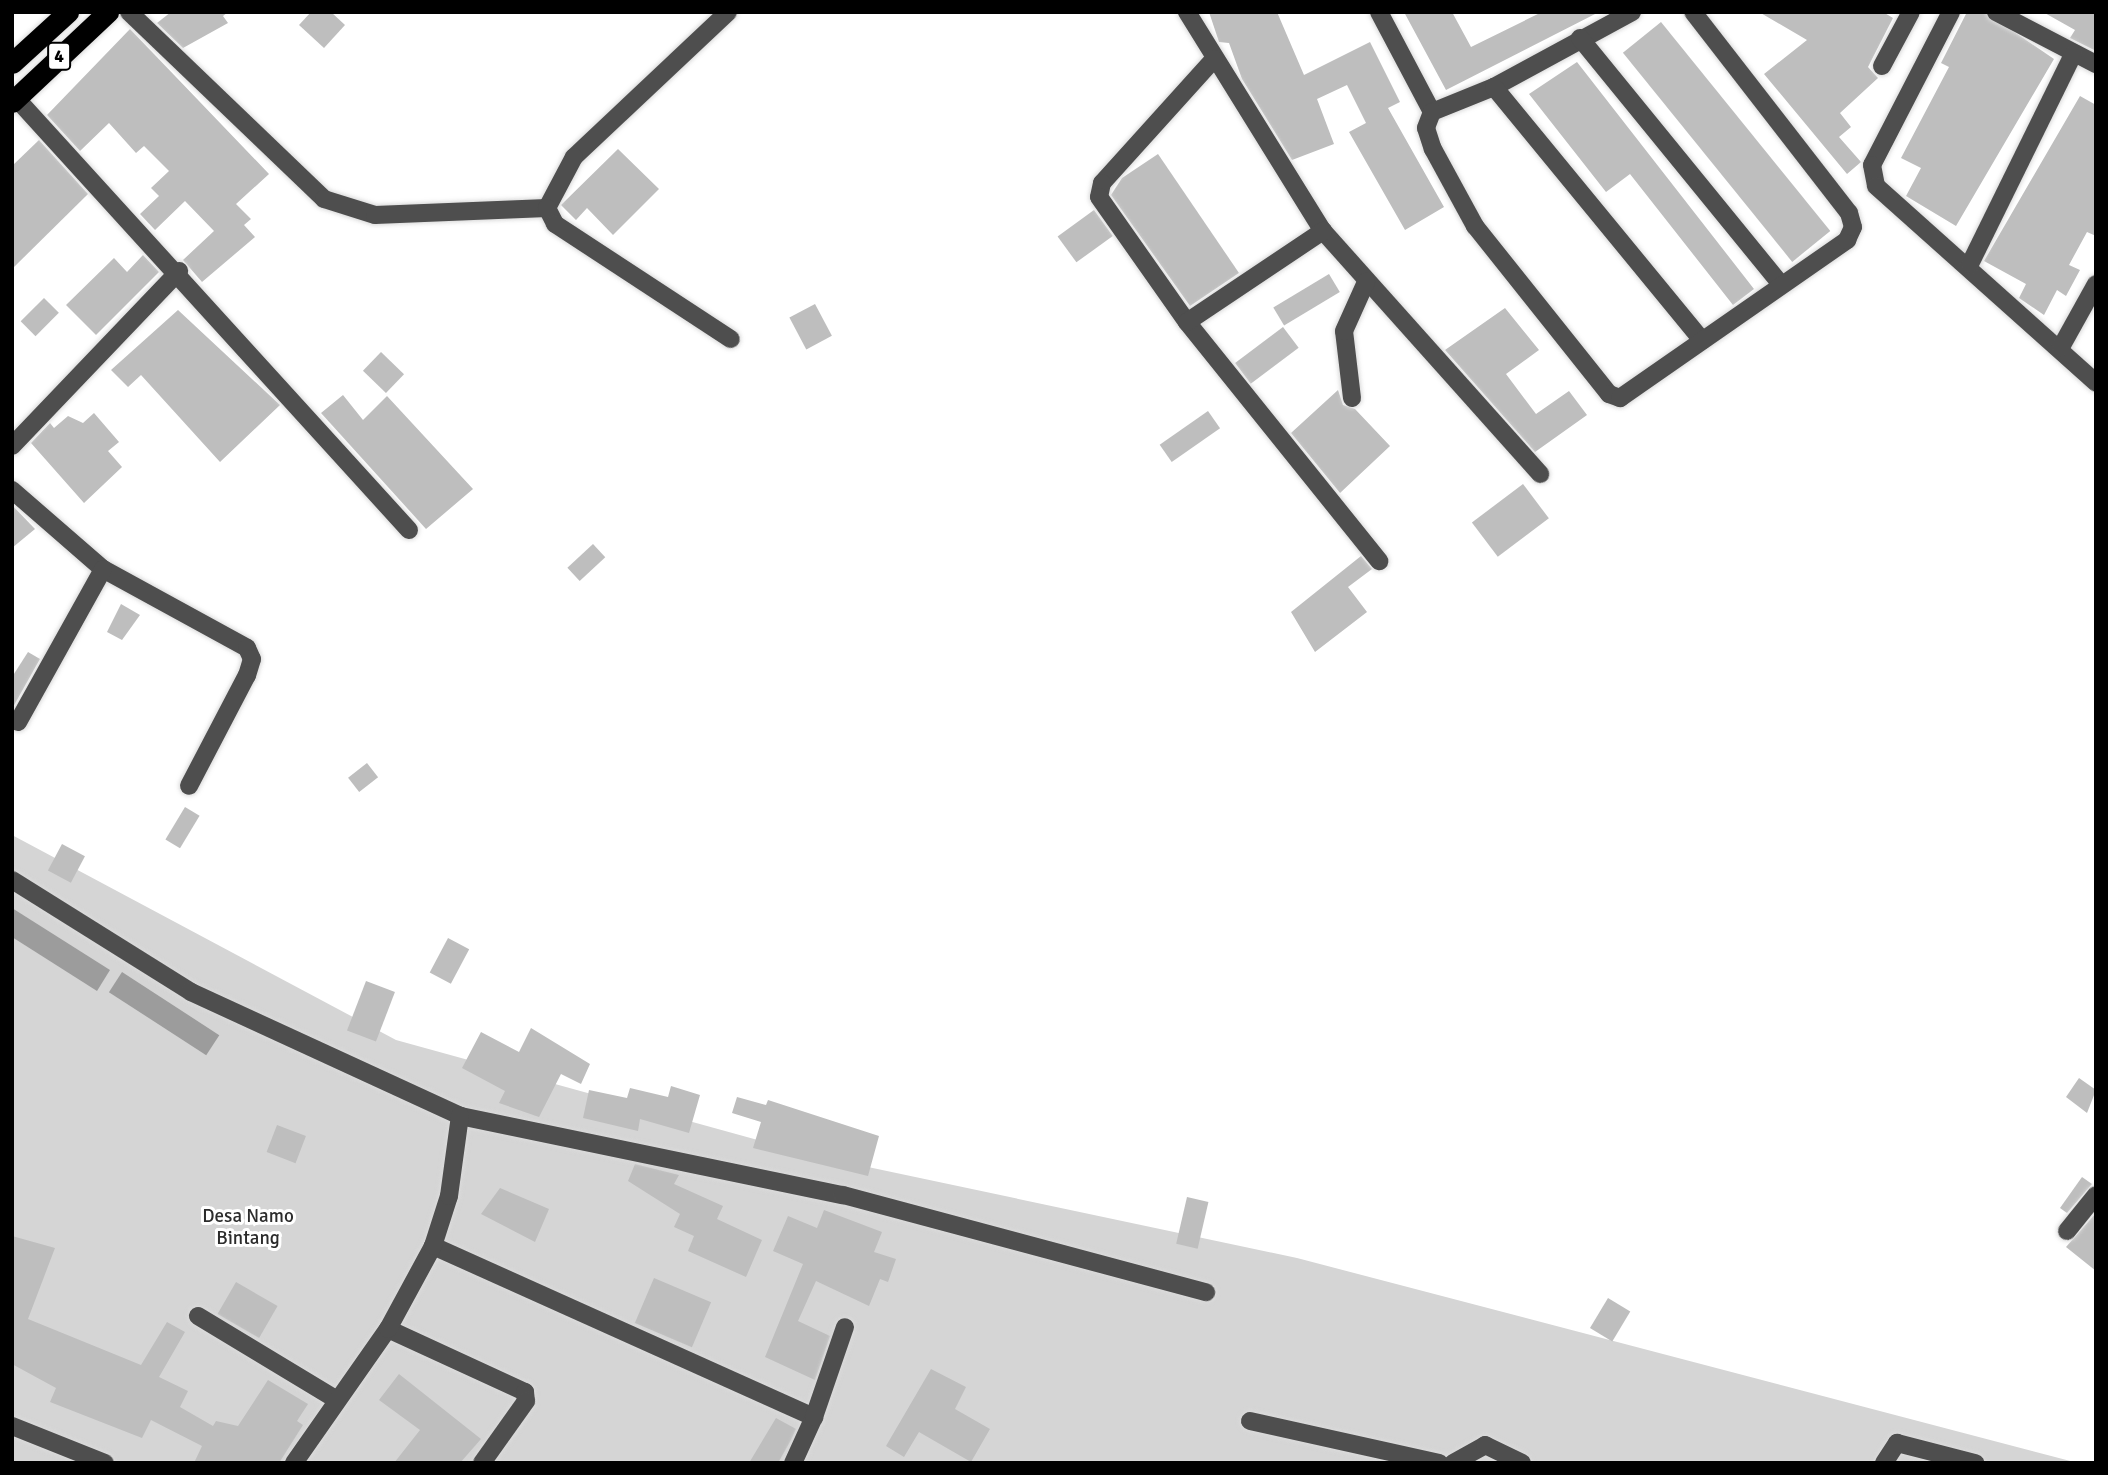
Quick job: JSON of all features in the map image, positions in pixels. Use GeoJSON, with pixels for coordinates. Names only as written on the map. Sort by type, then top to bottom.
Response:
{"type":"FeatureCollection","features":[{"type":"Feature","properties":{"kind":"highway","name":"4"},"geometry":{"type":"LineString","coordinates":[[12,63],[68,12]]}},
{"type":"Feature","properties":{"kind":"highway","name":"4"},"geometry":{"type":"LineString","coordinates":[[14,100],[108,12]]}},
{"type":"Feature","properties":{"kind":"street"},"geometry":{"type":"LineString","coordinates":[[130,12],[324,199],[374,215],[547,208]]}},
{"type":"Feature","properties":{"kind":"street"},"geometry":{"type":"LineString","coordinates":[[547,208],[574,157],[728,12]]}},
{"type":"Feature","properties":{"kind":"street"},"geometry":{"type":"LineString","coordinates":[[1187,12],[1323,231],[1540,474]]}},
{"type":"Feature","properties":{"kind":"street"},"geometry":{"type":"LineString","coordinates":[[1379,12],[1432,112]]}},
{"type":"Feature","properties":{"kind":"street"},"geometry":{"type":"LineString","coordinates":[[1632,12],[1494,87],[1432,112],[1426,128],[1433,149],[1475,226],[1609,394],[1622,397],[1780,283],[1847,240],[1853,221],[1693,12]]}},
{"type":"Feature","properties":{"kind":"street"},"geometry":{"type":"LineString","coordinates":[[1882,66],[1911,12]]}},
{"type":"Feature","properties":{"kind":"street"},"geometry":{"type":"LineString","coordinates":[[1951,12],[1872,165],[1883,194],[1970,264],[2096,383]]}},
{"type":"Feature","properties":{"kind":"street"},"geometry":{"type":"LineString","coordinates":[[1996,12],[2096,64]]}},
{"type":"Feature","properties":{"kind":"street"},"geometry":{"type":"LineString","coordinates":[[1580,38],[1780,283]]}},
{"type":"Feature","properties":{"kind":"street"},"geometry":{"type":"LineString","coordinates":[[1970,264],[2074,53]]}},
{"type":"Feature","properties":{"kind":"street"},"geometry":{"type":"LineString","coordinates":[[1214,59],[1098,193],[1187,322],[1379,561]]}},
{"type":"Feature","properties":{"kind":"street"},"geometry":{"type":"LineString","coordinates":[[1494,87],[1702,340]]}},
{"type":"Feature","properties":{"kind":"street"},"geometry":{"type":"LineString","coordinates":[[14,100],[179,271],[409,530]]}},
{"type":"Feature","properties":{"kind":"street"},"geometry":{"type":"LineString","coordinates":[[547,208],[555,224],[731,339]]}},
{"type":"Feature","properties":{"kind":"street"},"geometry":{"type":"LineString","coordinates":[[1187,322],[1323,231]]}},
{"type":"Feature","properties":{"kind":"street"},"geometry":{"type":"LineString","coordinates":[[12,446],[179,271]]}},
{"type":"Feature","properties":{"kind":"street"},"geometry":{"type":"LineString","coordinates":[[1352,398],[1344,331],[1367,282]]}},
{"type":"Feature","properties":{"kind":"street"},"geometry":{"type":"LineString","coordinates":[[2061,348],[2096,284]]}},
{"type":"Feature","properties":{"kind":"street"},"geometry":{"type":"LineString","coordinates":[[12,490],[103,569],[247,648],[252,659],[189,786]]}},
{"type":"Feature","properties":{"kind":"street"},"geometry":{"type":"LineString","coordinates":[[18,722],[103,569]]}},
{"type":"Feature","properties":{"kind":"street"},"geometry":{"type":"LineString","coordinates":[[12,880],[191,992],[460,1116],[843,1195],[1206,1293]]}},
{"type":"Feature","properties":{"kind":"street"},"geometry":{"type":"LineString","coordinates":[[294,1463],[388,1329],[433,1247],[449,1196],[460,1116]]}},
{"type":"Feature","properties":{"kind":"street"},"geometry":{"type":"LineString","coordinates":[[2067,1231],[2096,1195]]}},
{"type":"Feature","properties":{"kind":"street"},"geometry":{"type":"LineString","coordinates":[[433,1247],[814,1417]]}},
{"type":"Feature","properties":{"kind":"street"},"geometry":{"type":"LineString","coordinates":[[198,1315],[337,1401]]}},
{"type":"Feature","properties":{"kind":"street"},"geometry":{"type":"LineString","coordinates":[[793,1463],[814,1417],[845,1327]]}},
{"type":"Feature","properties":{"kind":"street"},"geometry":{"type":"LineString","coordinates":[[388,1329],[525,1392],[526,1401],[482,1463]]}},
{"type":"Feature","properties":{"kind":"street"},"geometry":{"type":"LineString","coordinates":[[1250,1421],[1439,1463]]}},
{"type":"Feature","properties":{"kind":"street"},"geometry":{"type":"LineString","coordinates":[[12,1426],[105,1463]]}},
{"type":"Feature","properties":{"kind":"street"},"geometry":{"type":"LineString","coordinates":[[1884,1463],[1897,1443],[1975,1463]]}},
{"type":"Feature","properties":{"kind":"street"},"geometry":{"type":"LineString","coordinates":[[1453,1463],[1485,1445],[1522,1463]]}},
{"type":"Feature","properties":{"kind":"green space","name":"Desa Namo Bintang"},"geometry":{"type":"Polygon","coordinates":[[[12,835],[396,1040],[816,1156],[1297,1258],[2078,1463],[12,1463],[12,835]]]}},
{"type":"Feature","properties":{"kind":"shaded area"},"geometry":{"type":"Polygon","coordinates":[[[12,908],[110,970],[97,991],[12,937],[12,908]]]}},
{"type":"Feature","properties":{"kind":"shaded area"},"geometry":{"type":"Polygon","coordinates":[[[122,972],[219,1035],[206,1055],[109,992],[122,972]]]}},
{"type":"Feature","properties":{"kind":"building"},"geometry":{"type":"Polygon","coordinates":[[[171,12],[228,12],[223,16],[228,23],[183,48],[157,23],[171,12]]]}},
{"type":"Feature","properties":{"kind":"building"},"geometry":{"type":"Polygon","coordinates":[[[311,12],[331,12],[345,25],[324,48],[299,25],[311,12]]]}},
{"type":"Feature","properties":{"kind":"building"},"geometry":{"type":"Polygon","coordinates":[[[1209,12],[1277,12],[1304,75],[1370,42],[1400,102],[1388,108],[1444,207],[1405,230],[1349,132],[1366,123],[1347,85],[1317,99],[1334,144],[1292,160],[1242,79],[1229,43],[1219,42],[1209,12]]]}},
{"type":"Feature","properties":{"kind":"building"},"geometry":{"type":"Polygon","coordinates":[[[1404,12],[1452,12],[1471,47],[1542,12],[1599,12],[1446,90],[1404,12]]]}},
{"type":"Feature","properties":{"kind":"building"},"geometry":{"type":"Polygon","coordinates":[[[1759,12],[1883,12],[1893,18],[1868,67],[1878,78],[1840,113],[1851,127],[1839,137],[1861,162],[1847,174],[1764,74],[1807,40],[1759,12]]]}},
{"type":"Feature","properties":{"kind":"building"},"geometry":{"type":"Polygon","coordinates":[[[1967,12],[1985,12],[2054,59],[1956,226],[1906,196],[1921,168],[1901,158],[1949,67],[1941,63],[1967,12]]]}},
{"type":"Feature","properties":{"kind":"building"},"geometry":{"type":"Polygon","coordinates":[[[2043,12],[2096,12],[2096,51],[2070,38],[2075,30],[2043,12]]]}},
{"type":"Feature","properties":{"kind":"building"},"geometry":{"type":"Polygon","coordinates":[[[1661,22],[1830,231],[1792,262],[1623,53],[1661,22]]]}},
{"type":"Feature","properties":{"kind":"building"},"geometry":{"type":"Polygon","coordinates":[[[130,29],[269,174],[236,204],[251,219],[244,225],[255,237],[202,282],[183,260],[214,231],[185,201],[155,230],[140,214],[159,196],[151,188],[169,171],[144,146],[136,153],[109,123],[80,151],[47,115],[130,29]]]}},
{"type":"Feature","properties":{"kind":"building"},"geometry":{"type":"Polygon","coordinates":[[[1577,62],[1754,289],[1733,305],[1630,174],[1606,192],[1529,94],[1577,62]]]}},
{"type":"Feature","properties":{"kind":"building"},"geometry":{"type":"Polygon","coordinates":[[[2080,96],[2096,105],[2096,236],[2087,232],[2069,265],[2080,270],[2066,296],[2057,290],[2044,315],[2019,298],[2026,284],[1984,261],[2080,96]]]}},
{"type":"Feature","properties":{"kind":"building"},"geometry":{"type":"Polygon","coordinates":[[[39,140],[88,194],[12,269],[12,166],[39,140]]]}},
{"type":"Feature","properties":{"kind":"building"},"geometry":{"type":"Polygon","coordinates":[[[618,149],[659,189],[613,235],[587,208],[576,220],[561,205],[618,149]]]}},
{"type":"Feature","properties":{"kind":"building"},"geometry":{"type":"Polygon","coordinates":[[[1158,154],[1239,273],[1190,306],[1111,195],[1122,178],[1158,154]]]}},
{"type":"Feature","properties":{"kind":"building"},"geometry":{"type":"Polygon","coordinates":[[[1094,210],[1113,236],[1076,262],[1058,236],[1094,210]]]}},
{"type":"Feature","properties":{"kind":"building"},"geometry":{"type":"Polygon","coordinates":[[[143,255],[159,272],[96,335],[66,305],[114,258],[127,272],[143,255]]]}},
{"type":"Feature","properties":{"kind":"building"},"geometry":{"type":"Polygon","coordinates":[[[1329,274],[1340,292],[1284,325],[1273,307],[1329,274]]]}},
{"type":"Feature","properties":{"kind":"building"},"geometry":{"type":"Polygon","coordinates":[[[44,298],[59,313],[36,336],[21,321],[44,298]]]}},
{"type":"Feature","properties":{"kind":"building"},"geometry":{"type":"Polygon","coordinates":[[[815,304],[832,336],[806,349],[789,318],[815,304]]]}},
{"type":"Feature","properties":{"kind":"building"},"geometry":{"type":"Polygon","coordinates":[[[1505,308],[1539,350],[1506,374],[1536,414],[1569,391],[1587,415],[1535,452],[1445,350],[1505,308]]]}},
{"type":"Feature","properties":{"kind":"building"},"geometry":{"type":"Polygon","coordinates":[[[178,310],[280,405],[220,462],[141,375],[128,387],[111,370],[178,310]]]}},
{"type":"Feature","properties":{"kind":"building"},"geometry":{"type":"Polygon","coordinates":[[[1283,327],[1299,348],[1251,384],[1235,363],[1283,327]]]}},
{"type":"Feature","properties":{"kind":"building"},"geometry":{"type":"Polygon","coordinates":[[[381,352],[404,374],[386,393],[363,371],[381,352]]]}},
{"type":"Feature","properties":{"kind":"building"},"geometry":{"type":"Polygon","coordinates":[[[1338,390],[1343,405],[1355,409],[1390,446],[1340,493],[1291,433],[1338,390]]]}},
{"type":"Feature","properties":{"kind":"building"},"geometry":{"type":"Polygon","coordinates":[[[343,395],[363,420],[387,396],[473,489],[426,529],[321,413],[343,395]]]}},
{"type":"Feature","properties":{"kind":"building"},"geometry":{"type":"Polygon","coordinates":[[[1208,411],[1220,428],[1172,462],[1160,445],[1208,411]]]}},
{"type":"Feature","properties":{"kind":"building"},"geometry":{"type":"Polygon","coordinates":[[[94,413],[119,442],[108,451],[122,467],[84,503],[31,443],[50,423],[54,428],[68,416],[83,423],[94,413]]]}},
{"type":"Feature","properties":{"kind":"building"},"geometry":{"type":"Polygon","coordinates":[[[1523,484],[1549,518],[1498,557],[1472,523],[1523,484]]]}},
{"type":"Feature","properties":{"kind":"building"},"geometry":{"type":"Polygon","coordinates":[[[12,505],[35,529],[12,548],[12,505]]]}},
{"type":"Feature","properties":{"kind":"building"},"geometry":{"type":"Polygon","coordinates":[[[593,544],[605,557],[580,581],[567,568],[593,544]]]}},
{"type":"Feature","properties":{"kind":"building"},"geometry":{"type":"Polygon","coordinates":[[[1361,556],[1372,569],[1348,587],[1367,612],[1315,652],[1291,612],[1361,556]]]}},
{"type":"Feature","properties":{"kind":"building"},"geometry":{"type":"Polygon","coordinates":[[[121,604],[140,615],[122,640],[107,632],[121,604]]]}},
{"type":"Feature","properties":{"kind":"building"},"geometry":{"type":"Polygon","coordinates":[[[28,652],[40,659],[12,709],[12,677],[28,652]]]}},
{"type":"Feature","properties":{"kind":"building"},"geometry":{"type":"Polygon","coordinates":[[[367,763],[378,777],[359,792],[348,778],[367,763]]]}},
{"type":"Feature","properties":{"kind":"building"},"geometry":{"type":"Polygon","coordinates":[[[185,807],[200,816],[180,848],[165,840],[185,807]]]}},
{"type":"Feature","properties":{"kind":"building"},"geometry":{"type":"Polygon","coordinates":[[[62,844],[85,856],[71,883],[48,870],[62,844]]]}},
{"type":"Feature","properties":{"kind":"building"},"geometry":{"type":"Polygon","coordinates":[[[448,938],[469,949],[451,984],[430,972],[448,938]]]}},
{"type":"Feature","properties":{"kind":"building"},"geometry":{"type":"Polygon","coordinates":[[[366,981],[395,992],[376,1042],[347,1030],[366,981]]]}},
{"type":"Feature","properties":{"kind":"building"},"geometry":{"type":"Polygon","coordinates":[[[531,1028],[590,1064],[581,1084],[561,1074],[539,1117],[499,1103],[505,1091],[462,1068],[481,1032],[519,1052],[531,1028]]]}},
{"type":"Feature","properties":{"kind":"building"},"geometry":{"type":"Polygon","coordinates":[[[2079,1078],[2096,1090],[2087,1113],[2066,1097],[2079,1078]]]}},
{"type":"Feature","properties":{"kind":"building"},"geometry":{"type":"Polygon","coordinates":[[[671,1086],[700,1095],[689,1133],[640,1119],[638,1131],[583,1118],[589,1090],[627,1098],[630,1088],[668,1097],[671,1086]]]}},
{"type":"Feature","properties":{"kind":"building"},"geometry":{"type":"Polygon","coordinates":[[[737,1097],[766,1105],[768,1100],[879,1136],[868,1176],[753,1148],[761,1122],[732,1113],[737,1097]]]}},
{"type":"Feature","properties":{"kind":"building"},"geometry":{"type":"Polygon","coordinates":[[[277,1125],[306,1136],[296,1163],[267,1152],[277,1125]]]}},
{"type":"Feature","properties":{"kind":"building"},"geometry":{"type":"Polygon","coordinates":[[[635,1164],[679,1175],[674,1184],[723,1206],[717,1219],[762,1240],[746,1277],[688,1251],[694,1236],[674,1227],[680,1214],[628,1181],[635,1164]]]}},
{"type":"Feature","properties":{"kind":"building"},"geometry":{"type":"Polygon","coordinates":[[[2082,1177],[2092,1184],[2067,1213],[2060,1208],[2082,1177]]]}},
{"type":"Feature","properties":{"kind":"building"},"geometry":{"type":"Polygon","coordinates":[[[500,1188],[549,1209],[535,1242],[481,1214],[500,1188]]]}},
{"type":"Feature","properties":{"kind":"building"},"geometry":{"type":"Polygon","coordinates":[[[1187,1197],[1208,1202],[1198,1249],[1176,1244],[1187,1197]]]}},
{"type":"Feature","properties":{"kind":"building"},"geometry":{"type":"Polygon","coordinates":[[[824,1210],[882,1232],[874,1252],[896,1259],[888,1282],[880,1279],[869,1306],[816,1281],[798,1321],[830,1336],[815,1380],[765,1357],[803,1264],[773,1251],[788,1216],[817,1228],[824,1210]]]}},
{"type":"Feature","properties":{"kind":"building"},"geometry":{"type":"Polygon","coordinates":[[[2096,1213],[2096,1271],[2066,1247],[2096,1213]]]}},
{"type":"Feature","properties":{"kind":"building"},"geometry":{"type":"Polygon","coordinates":[[[12,1236],[55,1248],[28,1319],[141,1365],[167,1322],[185,1332],[159,1377],[188,1391],[180,1407],[213,1426],[216,1421],[238,1426],[268,1380],[308,1404],[297,1421],[303,1425],[279,1463],[194,1463],[202,1446],[151,1420],[142,1438],[50,1402],[56,1388],[12,1364],[12,1236]]]}},
{"type":"Feature","properties":{"kind":"building"},"geometry":{"type":"Polygon","coordinates":[[[654,1278],[711,1302],[692,1347],[635,1323],[654,1278]]]}},
{"type":"Feature","properties":{"kind":"building"},"geometry":{"type":"Polygon","coordinates":[[[236,1282],[278,1306],[259,1338],[218,1314],[236,1282]]]}},
{"type":"Feature","properties":{"kind":"building"},"geometry":{"type":"Polygon","coordinates":[[[1608,1298],[1630,1311],[1612,1341],[1590,1328],[1608,1298]]]}},
{"type":"Feature","properties":{"kind":"building"},"geometry":{"type":"Polygon","coordinates":[[[931,1369],[966,1387],[955,1409],[990,1429],[971,1462],[919,1432],[904,1457],[886,1446],[931,1369]]]}},
{"type":"Feature","properties":{"kind":"building"},"geometry":{"type":"Polygon","coordinates":[[[399,1374],[481,1439],[460,1463],[394,1463],[420,1430],[379,1400],[399,1374]]]}},
{"type":"Feature","properties":{"kind":"building"},"geometry":{"type":"Polygon","coordinates":[[[776,1418],[796,1429],[778,1463],[749,1463],[776,1418]]]}}]}
